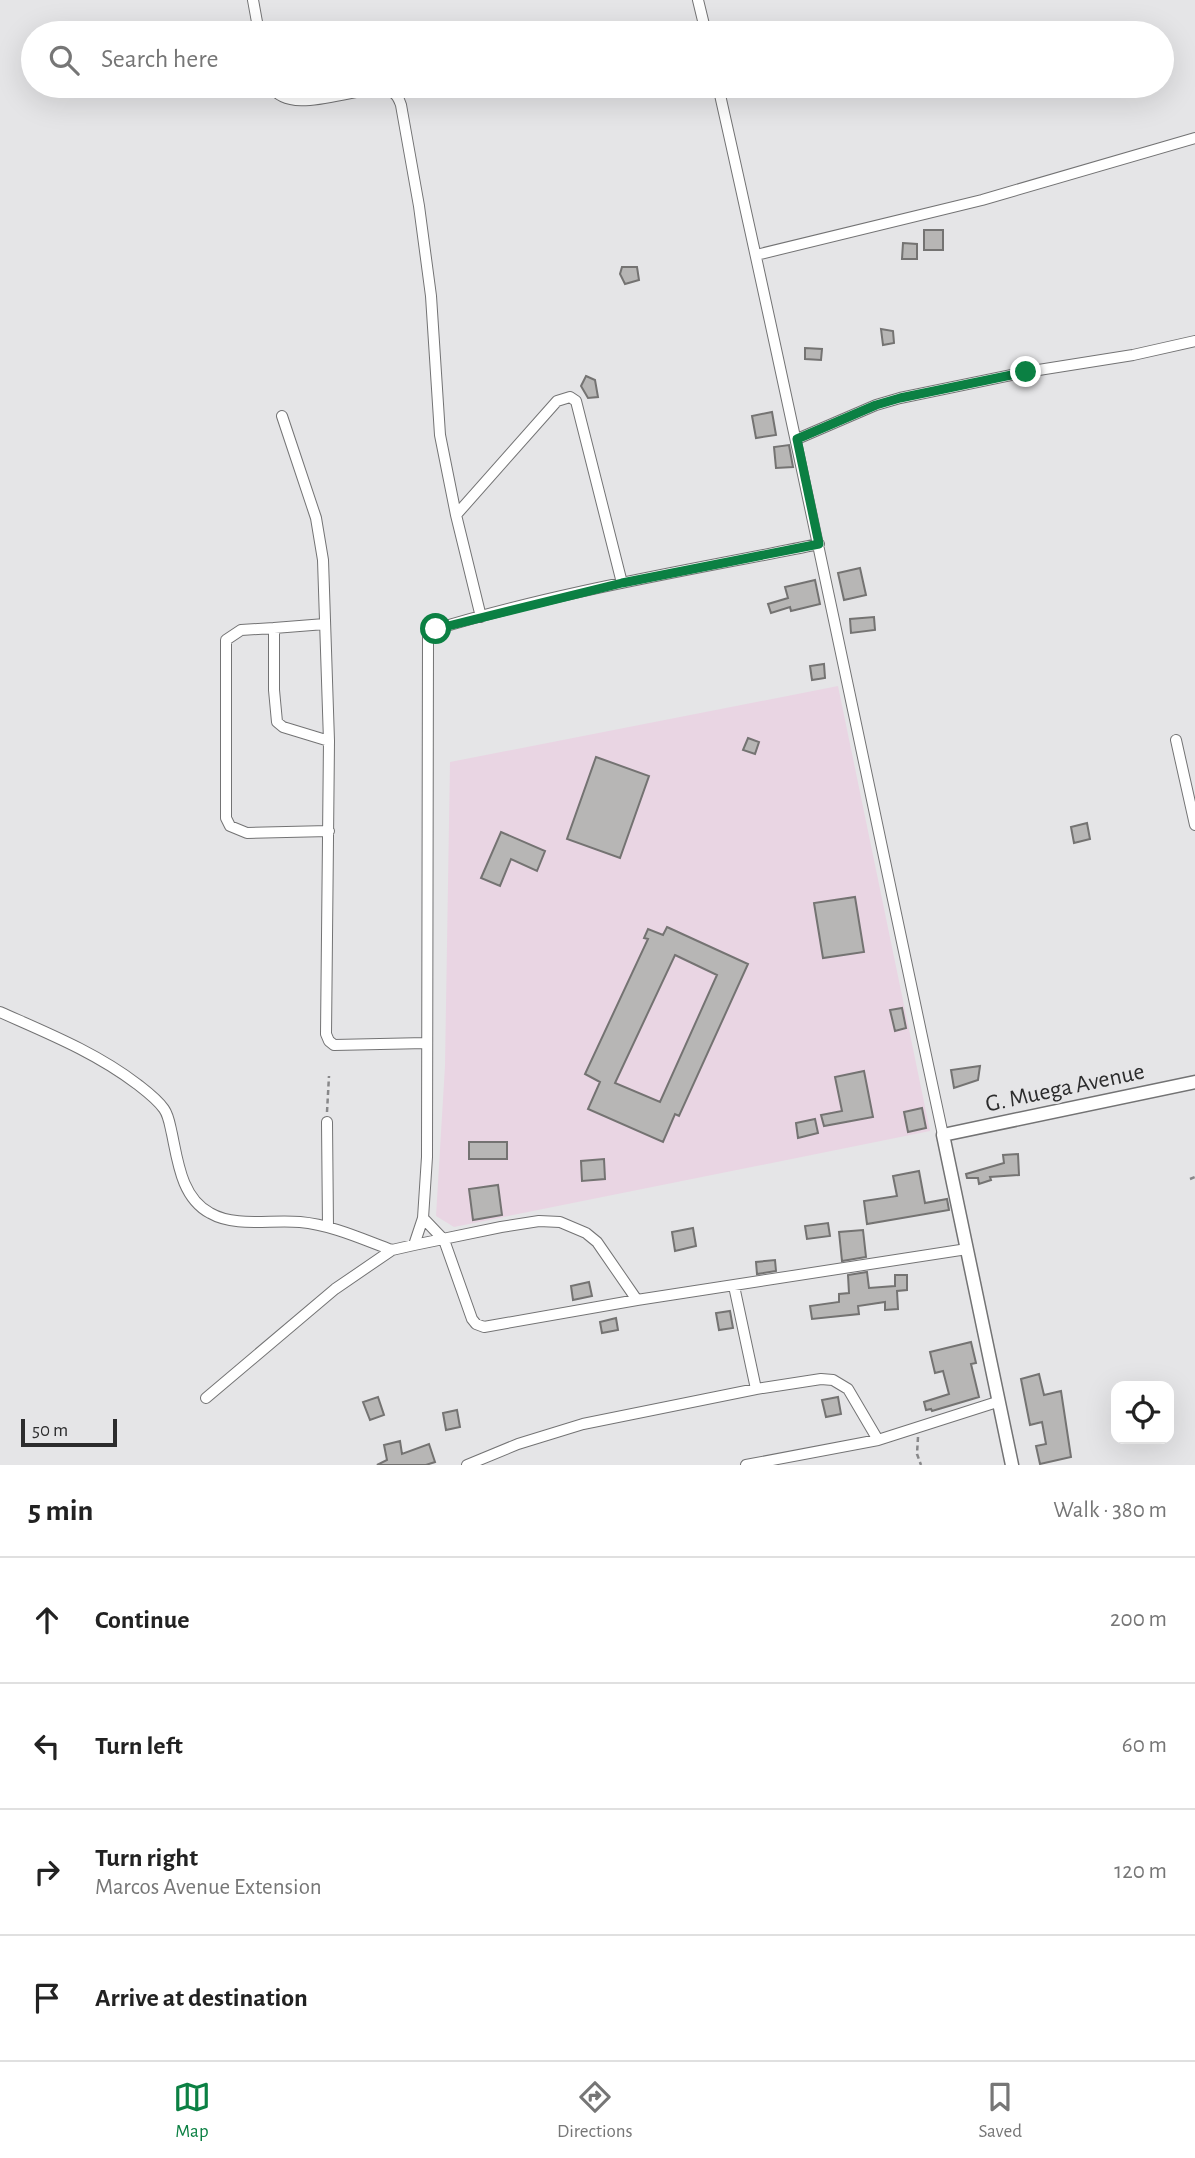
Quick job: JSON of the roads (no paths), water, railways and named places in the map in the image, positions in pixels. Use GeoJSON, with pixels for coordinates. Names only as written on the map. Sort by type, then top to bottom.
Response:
{"type":"FeatureCollection","features":[{"type":"Feature","properties":{"kind":"street"},"geometry":{"type":"LineString","coordinates":[[253,0],[257,21]]}},
{"type":"Feature","properties":{"kind":"street"},"geometry":{"type":"LineString","coordinates":[[698,0],[703,21]]}},
{"type":"Feature","properties":{"kind":"street"},"geometry":{"type":"LineString","coordinates":[[290,98],[321,98]]}},
{"type":"Feature","properties":{"kind":"street"},"geometry":{"type":"LineString","coordinates":[[398,98],[404,118],[426,258],[433,316],[440,435],[481,617]]}},
{"type":"Feature","properties":{"kind":"street"},"geometry":{"type":"LineString","coordinates":[[721,98],[797,439],[1012,1465]]}},
{"type":"Feature","properties":{"kind":"street"},"geometry":{"type":"LineString","coordinates":[[756,255],[982,200],[1195,138]]}},
{"type":"Feature","properties":{"kind":"street"},"geometry":{"type":"LineString","coordinates":[[797,439],[876,405],[900,398],[1195,341]]}},
{"type":"Feature","properties":{"kind":"street"},"geometry":{"type":"LineString","coordinates":[[456,515],[557,401],[570,397],[576,401],[622,583]]}},
{"type":"Feature","properties":{"kind":"street"},"geometry":{"type":"LineString","coordinates":[[282,416],[322,543],[329,741],[326,1034],[334,1045],[344,1046],[426,1043]]}},
{"type":"Feature","properties":{"kind":"street"},"geometry":{"type":"LineString","coordinates":[[414,1245],[423,1218],[427,1157],[428,638],[436,629],[622,583],[819,544]]}},
{"type":"Feature","properties":{"kind":"street"},"geometry":{"type":"LineString","coordinates":[[326,624],[241,631],[226,640],[226,818],[230,826],[247,833],[329,831]]}},
{"type":"Feature","properties":{"kind":"street"},"geometry":{"type":"LineString","coordinates":[[274,628],[277,722],[283,727],[329,741]]}},
{"type":"Feature","properties":{"kind":"street"},"geometry":{"type":"LineString","coordinates":[[1176,740],[1195,825]]}},
{"type":"Feature","properties":{"kind":"street"},"geometry":{"type":"LineString","coordinates":[[0,1012],[87,1050],[155,1098],[166,1110],[184,1182],[190,1195],[212,1215],[234,1220],[299,1222],[328,1227],[392,1250]]}},
{"type":"Feature","properties":{"kind":"street","name":"G. Muega Avenue"},"geometry":{"type":"LineString","coordinates":[[943,1135],[1195,1082]]}},
{"type":"Feature","properties":{"kind":"street"},"geometry":{"type":"LineString","coordinates":[[327,1122],[328,1227]]}},
{"type":"Feature","properties":{"kind":"street"},"geometry":{"type":"LineString","coordinates":[[423,1218],[444,1240],[472,1320],[484,1327],[637,1300],[967,1249]]}},
{"type":"Feature","properties":{"kind":"street"},"geometry":{"type":"LineString","coordinates":[[206,1398],[335,1289],[392,1250],[501,1227],[560,1222],[586,1233],[597,1242],[637,1300]]}},
{"type":"Feature","properties":{"kind":"street"},"geometry":{"type":"LineString","coordinates":[[734,1286],[756,1389]]}},
{"type":"Feature","properties":{"kind":"street"},"geometry":{"type":"LineString","coordinates":[[467,1465],[518,1444],[583,1424],[756,1389],[821,1379],[839,1382],[852,1394],[878,1440]]}},
{"type":"Feature","properties":{"kind":"street"},"geometry":{"type":"LineString","coordinates":[[746,1465],[878,1440],[997,1402]]}}]}
